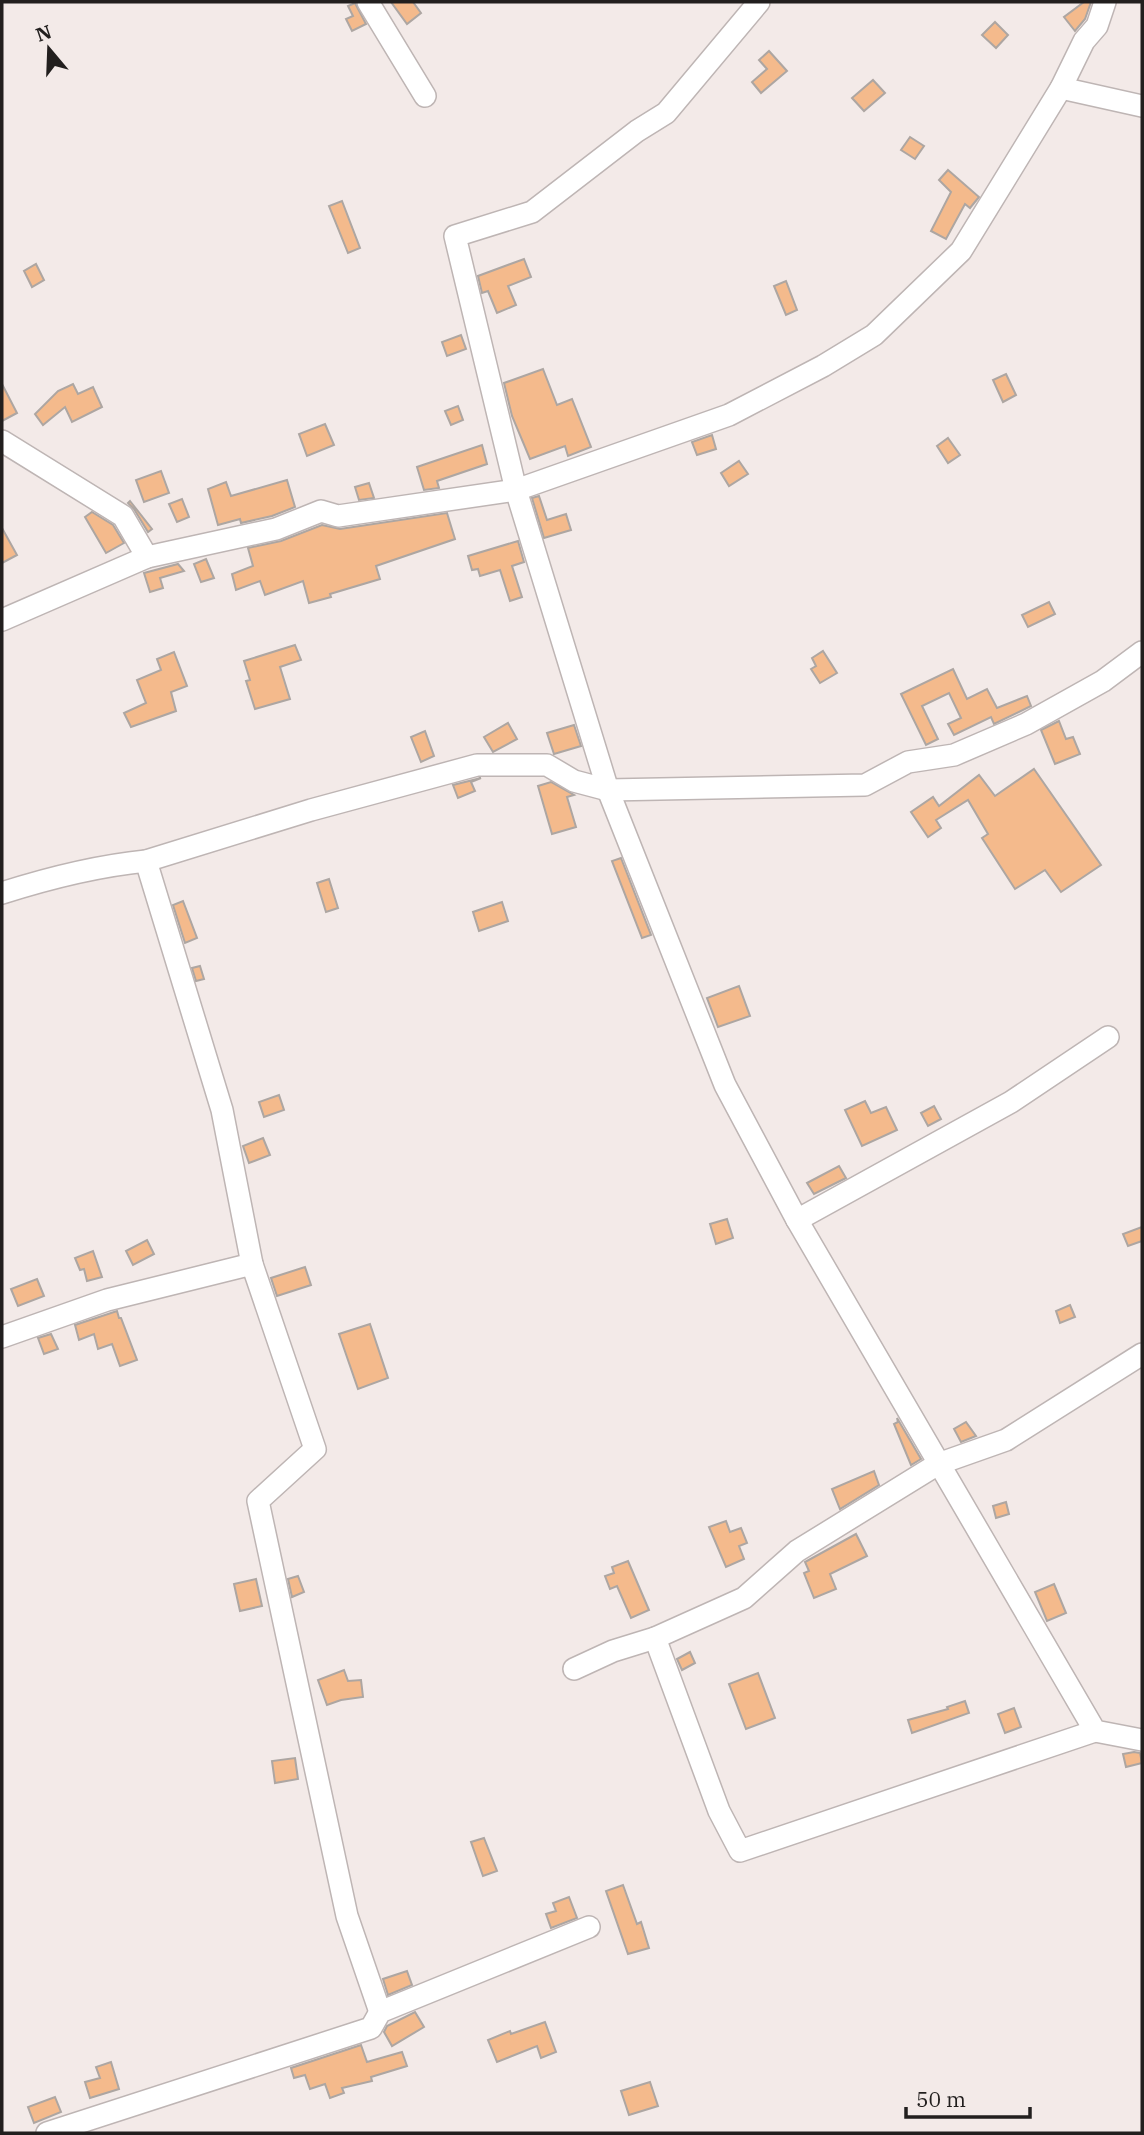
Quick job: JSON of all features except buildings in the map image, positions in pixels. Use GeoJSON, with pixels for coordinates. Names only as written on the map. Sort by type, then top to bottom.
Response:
{"type":"FeatureCollection","features":[{"type":"Feature","properties":{"kind":"street"},"geometry":{"type":"LineString","coordinates":[[368,2],[425,96]]}},
{"type":"Feature","properties":{"kind":"street"},"geometry":{"type":"LineString","coordinates":[[759,2],[666,113],[637,131],[533,212],[455,236],[516,490],[608,790],[725,1085],[797,1220],[1095,1731]]}},
{"type":"Feature","properties":{"kind":"street"},"geometry":{"type":"LineString","coordinates":[[2,620],[147,557],[276,529],[321,511],[338,516],[516,490],[729,415],[823,366],[874,335],[961,251],[1061,88],[1084,41],[1097,26],[1105,2]]}},
{"type":"Feature","properties":{"kind":"street"},"geometry":{"type":"LineString","coordinates":[[1061,88],[1142,106]]}},
{"type":"Feature","properties":{"kind":"street"},"geometry":{"type":"LineString","coordinates":[[2,441],[123,516],[147,557]]}},
{"type":"Feature","properties":{"kind":"street"},"geometry":{"type":"LineString","coordinates":[[2,893],[41,880],[117,864],[146,861],[311,810],[477,765],[547,765],[574,781],[608,790],[865,785],[908,762],[954,755],[1026,724],[1104,681],[1142,652]]}},
{"type":"Feature","properties":{"kind":"street"},"geometry":{"type":"LineString","coordinates":[[146,861],[222,1110],[252,1264],[315,1449],[258,1501],[347,1916],[380,2012]]}},
{"type":"Feature","properties":{"kind":"street"},"geometry":{"type":"LineString","coordinates":[[797,1220],[1011,1102],[1108,1037]]}},
{"type":"Feature","properties":{"kind":"street"},"geometry":{"type":"LineString","coordinates":[[2,1337],[107,1300],[252,1264]]}},
{"type":"Feature","properties":{"kind":"street"},"geometry":{"type":"LineString","coordinates":[[574,1669],[613,1651],[655,1638],[744,1598],[797,1551],[938,1464],[1006,1440],[1142,1354]]}},
{"type":"Feature","properties":{"kind":"street"},"geometry":{"type":"LineString","coordinates":[[655,1638],[719,1811],[740,1851],[1095,1731],[1142,1740]]}},
{"type":"Feature","properties":{"kind":"street"},"geometry":{"type":"LineString","coordinates":[[47,2133],[370,2028],[380,2012],[589,1927]]}}]}
